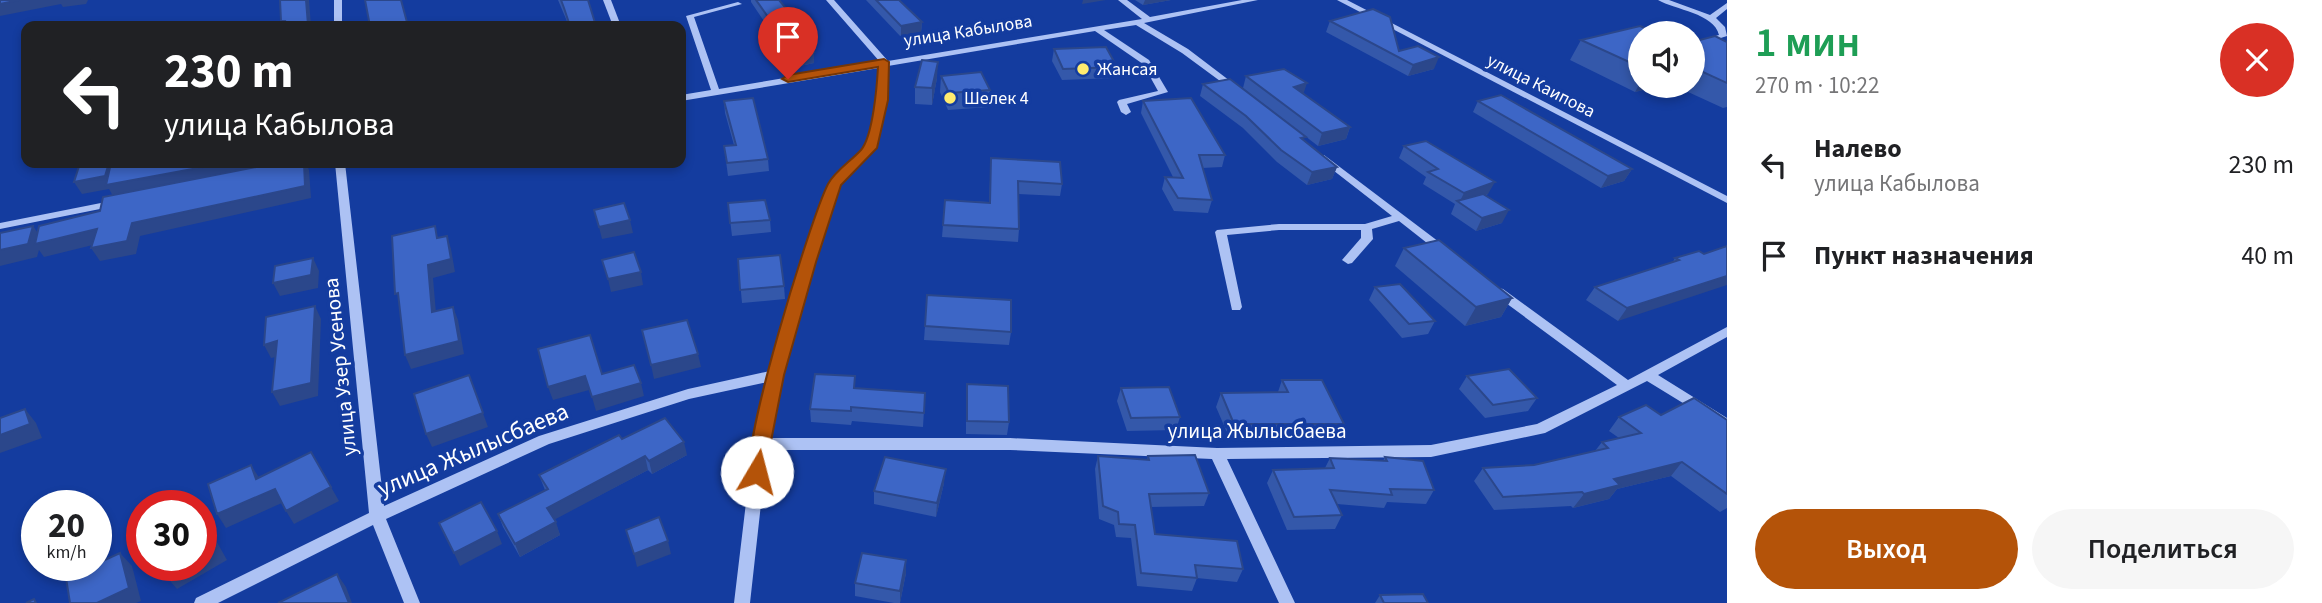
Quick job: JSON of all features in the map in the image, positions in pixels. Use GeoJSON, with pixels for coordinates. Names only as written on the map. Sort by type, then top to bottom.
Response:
{"type":"FeatureCollection","features":[{"type":"Feature","properties":{"kind":"street"},"geometry":{"type":"LineString","coordinates":[[338,0],[338,21]]}},
{"type":"Feature","properties":{"kind":"street"},"geometry":{"type":"LineString","coordinates":[[607,0],[615,21]]}},
{"type":"Feature","properties":{"kind":"street"},"geometry":{"type":"LineString","coordinates":[[742,603],[760,446],[776,375],[808,262],[835,183],[870,148],[882,100],[884,62],[830,0]]}},
{"type":"Feature","properties":{"kind":"street"},"geometry":{"type":"LineString","coordinates":[[1122,0],[1149,20]]}},
{"type":"Feature","properties":{"kind":"street","name":"улица Кабылова"},"geometry":{"type":"LineString","coordinates":[[686,97],[884,62],[1097,29],[1254,0]]}},
{"type":"Feature","properties":{"kind":"street","name":"улица Каипова"},"geometry":{"type":"LineString","coordinates":[[1341,0],[1727,200]]}},
{"type":"Feature","properties":{"kind":"street"},"geometry":{"type":"LineString","coordinates":[[1662,0],[1711,18],[1721,26],[1723,36],[1705,41]]}},
{"type":"Feature","properties":{"kind":"street"},"geometry":{"type":"LineString","coordinates":[[716,92],[690,16],[738,4]]}},
{"type":"Feature","properties":{"kind":"street"},"geometry":{"type":"LineString","coordinates":[[1711,18],[1727,5]]}},
{"type":"Feature","properties":{"kind":"street"},"geometry":{"type":"LineString","coordinates":[[1137,22],[1185,51],[1249,101]]}},
{"type":"Feature","properties":{"kind":"street"},"geometry":{"type":"LineString","coordinates":[[1314,151],[1454,258]]}},
{"type":"Feature","properties":{"kind":"street"},"geometry":{"type":"LineString","coordinates":[[274,171],[289,168]]}},
{"type":"Feature","properties":{"kind":"street","name":"улица Узер Усенова"},"geometry":{"type":"LineString","coordinates":[[341,168],[377,516],[412,603]]}},
{"type":"Feature","properties":{"kind":"street"},"geometry":{"type":"LineString","coordinates":[[0,226],[123,201]]}},
{"type":"Feature","properties":{"kind":"street"},"geometry":{"type":"LineString","coordinates":[[1236,307],[1221,232],[1279,227],[1366,227],[1400,218]]}},
{"type":"Feature","properties":{"kind":"street"},"geometry":{"type":"LineString","coordinates":[[1348,260],[1367,239],[1366,227]]}},
{"type":"Feature","properties":{"kind":"street"},"geometry":{"type":"LineString","coordinates":[[1486,282],[1627,386]]}},
{"type":"Feature","properties":{"kind":"street","name":"улица Жылысбаева"},"geometry":{"type":"LineString","coordinates":[[760,446],[1010,444],[1217,454],[1431,451],[1540,429],[1627,386],[1727,331]]}},
{"type":"Feature","properties":{"kind":"street"},"geometry":{"type":"LineString","coordinates":[[1647,374],[1727,425]]}},
{"type":"Feature","properties":{"kind":"street","name":"улица Жылысбаева"},"geometry":{"type":"LineString","coordinates":[[202,603],[377,516],[544,440],[688,394],[776,375]]}},
{"type":"Feature","properties":{"kind":"street"},"geometry":{"type":"LineString","coordinates":[[1217,454],[1286,603]]}},
{"type":"Feature","properties":{"kind":"lane"},"geometry":{"type":"LineString","coordinates":[[1097,29],[1146,62],[1163,92],[1122,102],[1126,112]]}},
{"type":"Feature","properties":{"kind":"building"},"geometry":{"type":"Polygon","coordinates":[[[0,0],[19,0],[0,4],[0,0]]]}},
{"type":"Feature","properties":{"kind":"building"},"geometry":{"type":"Polygon","coordinates":[[[280,0],[306,0],[308,21],[281,21],[280,0]]]}},
{"type":"Feature","properties":{"kind":"building"},"geometry":{"type":"Polygon","coordinates":[[[365,0],[401,0],[407,21],[369,21],[365,0]]]}},
{"type":"Feature","properties":{"kind":"building"},"geometry":{"type":"Polygon","coordinates":[[[561,0],[588,0],[594,21],[568,21],[561,0]]]}},
{"type":"Feature","properties":{"kind":"building"},"geometry":{"type":"Polygon","coordinates":[[[756,0],[779,0],[790,13],[784,14],[814,52],[795,55],[756,0]]]}},
{"type":"Feature","properties":{"kind":"building"},"geometry":{"type":"Polygon","coordinates":[[[876,0],[899,0],[922,22],[901,26],[876,0]]]}},
{"type":"Feature","properties":{"kind":"building"},"geometry":{"type":"Polygon","coordinates":[[[1373,9],[1390,17],[1399,51],[1418,46],[1439,57],[1413,65],[1330,21],[1373,9]]]}},
{"type":"Feature","properties":{"kind":"building"},"geometry":{"type":"Polygon","coordinates":[[[1628,29],[1628,62],[1581,40],[1628,29]]]}},
{"type":"Feature","properties":{"kind":"building"},"geometry":{"type":"Polygon","coordinates":[[[1715,36],[1727,42],[1727,83],[1705,73],[1705,39],[1715,36]]]}},
{"type":"Feature","properties":{"kind":"building"},"geometry":{"type":"Polygon","coordinates":[[[1106,47],[1117,67],[1063,69],[1054,49],[1106,47]]]}},
{"type":"Feature","properties":{"kind":"building"},"geometry":{"type":"Polygon","coordinates":[[[922,60],[938,62],[932,88],[915,87],[922,60]]]}},
{"type":"Feature","properties":{"kind":"building"},"geometry":{"type":"Polygon","coordinates":[[[1284,69],[1307,83],[1294,87],[1350,127],[1322,133],[1246,76],[1284,69]]]}},
{"type":"Feature","properties":{"kind":"building"},"geometry":{"type":"Polygon","coordinates":[[[981,72],[990,90],[949,93],[941,76],[981,72]]]}},
{"type":"Feature","properties":{"kind":"building"},"geometry":{"type":"Polygon","coordinates":[[[1230,79],[1306,137],[1301,138],[1337,167],[1312,172],[1281,150],[1246,116],[1203,84],[1230,79]]]}},
{"type":"Feature","properties":{"kind":"building"},"geometry":{"type":"Polygon","coordinates":[[[1501,95],[1632,169],[1608,176],[1478,101],[1501,95]]]}},
{"type":"Feature","properties":{"kind":"building"},"geometry":{"type":"Polygon","coordinates":[[[753,98],[768,159],[727,163],[724,146],[736,145],[724,101],[753,98]]]}},
{"type":"Feature","properties":{"kind":"building"},"geometry":{"type":"Polygon","coordinates":[[[1191,98],[1225,155],[1199,155],[1212,200],[1178,198],[1165,177],[1183,178],[1143,101],[1191,98]]]}},
{"type":"Feature","properties":{"kind":"building"},"geometry":{"type":"Polygon","coordinates":[[[1426,141],[1495,182],[1464,193],[1428,172],[1438,169],[1404,146],[1426,141]]]}},
{"type":"Feature","properties":{"kind":"building"},"geometry":{"type":"Polygon","coordinates":[[[991,158],[1060,162],[1062,184],[1018,181],[1019,229],[943,225],[945,200],[990,203],[991,158]]]}},
{"type":"Feature","properties":{"kind":"building"},"geometry":{"type":"Polygon","coordinates":[[[78,168],[107,168],[105,176],[74,182],[78,168]]]}},
{"type":"Feature","properties":{"kind":"building"},"geometry":{"type":"Polygon","coordinates":[[[110,168],[198,168],[106,185],[110,168]]]}},
{"type":"Feature","properties":{"kind":"building"},"geometry":{"type":"Polygon","coordinates":[[[251,168],[304,168],[305,186],[132,223],[127,241],[91,248],[97,229],[35,244],[39,226],[100,211],[103,197],[251,168]]]}},
{"type":"Feature","properties":{"kind":"building"},"geometry":{"type":"Polygon","coordinates":[[[1483,194],[1509,210],[1482,218],[1457,201],[1483,194]]]}},
{"type":"Feature","properties":{"kind":"building"},"geometry":{"type":"Polygon","coordinates":[[[765,200],[770,220],[730,223],[728,203],[765,200]]]}},
{"type":"Feature","properties":{"kind":"building"},"geometry":{"type":"Polygon","coordinates":[[[624,203],[630,220],[599,227],[594,210],[624,203]]]}},
{"type":"Feature","properties":{"kind":"building"},"geometry":{"type":"Polygon","coordinates":[[[33,226],[28,244],[0,250],[0,233],[33,226]]]}},
{"type":"Feature","properties":{"kind":"building"},"geometry":{"type":"Polygon","coordinates":[[[435,226],[437,238],[447,236],[451,259],[428,265],[432,312],[453,307],[459,341],[405,355],[398,293],[395,294],[392,236],[435,226]]]}},
{"type":"Feature","properties":{"kind":"building"},"geometry":{"type":"Polygon","coordinates":[[[1439,240],[1512,298],[1476,307],[1404,248],[1439,240]]]}},
{"type":"Feature","properties":{"kind":"building"},"geometry":{"type":"Polygon","coordinates":[[[1727,246],[1727,276],[1627,308],[1595,287],[1679,260],[1675,258],[1699,251],[1704,254],[1727,246]]]}},
{"type":"Feature","properties":{"kind":"building"},"geometry":{"type":"Polygon","coordinates":[[[634,252],[641,272],[608,279],[602,260],[634,252]]]}},
{"type":"Feature","properties":{"kind":"building"},"geometry":{"type":"Polygon","coordinates":[[[780,255],[784,286],[740,290],[738,259],[780,255]]]}},
{"type":"Feature","properties":{"kind":"building"},"geometry":{"type":"Polygon","coordinates":[[[313,258],[311,275],[273,283],[275,266],[313,258]]]}},
{"type":"Feature","properties":{"kind":"building"},"geometry":{"type":"Polygon","coordinates":[[[1400,284],[1435,321],[1409,324],[1375,287],[1400,284]]]}},
{"type":"Feature","properties":{"kind":"building"},"geometry":{"type":"Polygon","coordinates":[[[927,295],[1011,300],[1011,332],[925,326],[927,295]]]}},
{"type":"Feature","properties":{"kind":"building"},"geometry":{"type":"Polygon","coordinates":[[[315,306],[311,383],[272,392],[277,341],[264,345],[266,317],[315,306]]]}},
{"type":"Feature","properties":{"kind":"building"},"geometry":{"type":"Polygon","coordinates":[[[687,320],[698,354],[651,365],[642,330],[687,320]]]}},
{"type":"Feature","properties":{"kind":"building"},"geometry":{"type":"Polygon","coordinates":[[[590,335],[602,374],[634,365],[641,383],[592,397],[585,376],[548,387],[538,349],[590,335]]]}},
{"type":"Feature","properties":{"kind":"building"},"geometry":{"type":"Polygon","coordinates":[[[1509,369],[1537,398],[1493,405],[1467,376],[1509,369]]]}},
{"type":"Feature","properties":{"kind":"building"},"geometry":{"type":"Polygon","coordinates":[[[815,374],[855,376],[854,388],[925,393],[924,413],[851,407],[851,411],[810,409],[815,374]]]}},
{"type":"Feature","properties":{"kind":"building"},"geometry":{"type":"Polygon","coordinates":[[[469,375],[483,413],[426,434],[414,394],[469,375]]]}},
{"type":"Feature","properties":{"kind":"building"},"geometry":{"type":"Polygon","coordinates":[[[1282,380],[1322,380],[1344,424],[1234,424],[1221,393],[1288,392],[1282,380]]]}},
{"type":"Feature","properties":{"kind":"building"},"geometry":{"type":"Polygon","coordinates":[[[967,384],[1008,386],[1009,422],[967,421],[967,384]]]}},
{"type":"Feature","properties":{"kind":"building"},"geometry":{"type":"Polygon","coordinates":[[[1169,387],[1180,417],[1131,418],[1121,388],[1169,387]]]}},
{"type":"Feature","properties":{"kind":"building"},"geometry":{"type":"Polygon","coordinates":[[[1694,398],[1727,420],[1727,494],[1682,462],[1614,479],[1620,485],[1584,494],[1503,497],[1483,468],[1534,465],[1608,448],[1602,442],[1641,433],[1619,417],[1646,405],[1661,415],[1694,398]]]}},
{"type":"Feature","properties":{"kind":"building"},"geometry":{"type":"Polygon","coordinates":[[[25,409],[30,424],[0,435],[0,418],[25,409]]]}},
{"type":"Feature","properties":{"kind":"building"},"geometry":{"type":"Polygon","coordinates":[[[665,418],[684,442],[649,461],[645,456],[547,508],[556,522],[515,544],[498,514],[548,489],[539,475],[619,435],[622,439],[665,418]]]}},
{"type":"Feature","properties":{"kind":"building"},"geometry":{"type":"Polygon","coordinates":[[[311,452],[331,487],[286,511],[275,489],[217,514],[217,490],[210,490],[208,484],[251,465],[256,479],[311,452]]]}},
{"type":"Feature","properties":{"kind":"building"},"geometry":{"type":"Polygon","coordinates":[[[1195,455],[1209,493],[1149,494],[1155,534],[1237,541],[1243,569],[1195,565],[1197,578],[1141,573],[1135,525],[1119,524],[1118,512],[1103,506],[1098,456],[1149,460],[1148,456],[1195,455]]]}},
{"type":"Feature","properties":{"kind":"building"},"geometry":{"type":"Polygon","coordinates":[[[885,457],[946,469],[937,503],[874,491],[885,457]]]}},
{"type":"Feature","properties":{"kind":"building"},"geometry":{"type":"Polygon","coordinates":[[[1385,457],[1423,461],[1434,490],[1390,489],[1392,495],[1330,490],[1342,515],[1294,517],[1273,470],[1334,468],[1330,458],[1387,461],[1385,457]]]}},
{"type":"Feature","properties":{"kind":"building"},"geometry":{"type":"Polygon","coordinates":[[[481,502],[497,531],[454,553],[439,523],[481,502]]]}},
{"type":"Feature","properties":{"kind":"building"},"geometry":{"type":"Polygon","coordinates":[[[659,517],[668,541],[634,554],[626,530],[659,517]]]}},
{"type":"Feature","properties":{"kind":"building"},"geometry":{"type":"Polygon","coordinates":[[[120,553],[129,588],[97,603],[70,603],[66,581],[112,581],[112,557],[120,553]]]}},
{"type":"Feature","properties":{"kind":"building"},"geometry":{"type":"Polygon","coordinates":[[[862,553],[906,560],[900,591],[855,583],[862,553]]]}},
{"type":"Feature","properties":{"kind":"building"},"geometry":{"type":"Polygon","coordinates":[[[337,574],[349,603],[278,603],[337,574]]]}},
{"type":"Feature","properties":{"kind":"building"},"geometry":{"type":"Polygon","coordinates":[[[1423,594],[1428,603],[1384,603],[1380,595],[1423,594]]]}},
{"type":"Feature","properties":{"kind":"place","name":"Жансая"},"geometry":{"type":"Point","coordinates":[1083,69]}},
{"type":"Feature","properties":{"kind":"place","name":"Шелек 4"},"geometry":{"type":"Point","coordinates":[950,98]}},
{"type":"Feature","properties":{"kind":"route"},"geometry":{"type":"LineString","coordinates":[[757,472],[760,444],[776,375],[808,262],[835,183],[870,148],[882,100],[884,62],[788,79]]}}]}
